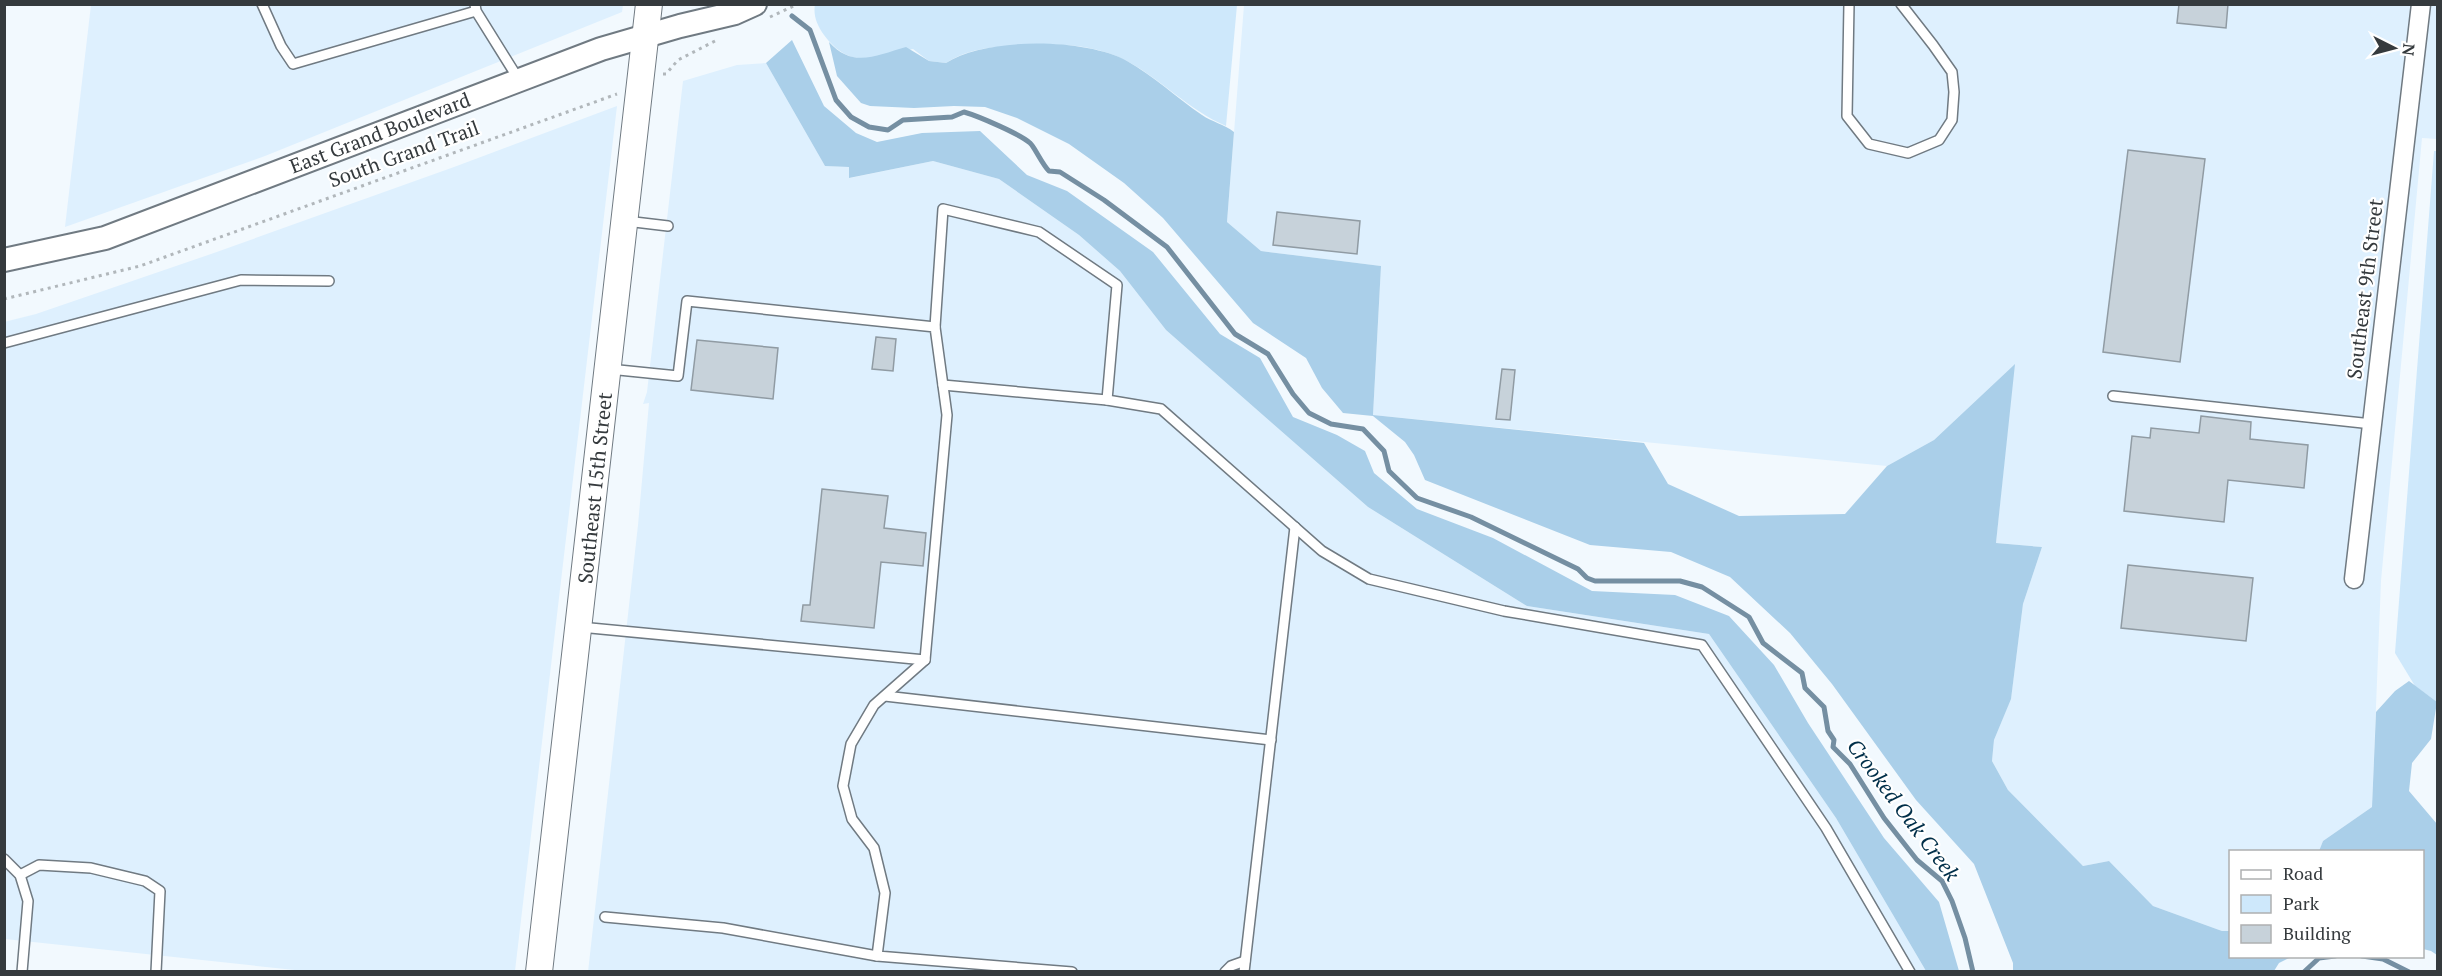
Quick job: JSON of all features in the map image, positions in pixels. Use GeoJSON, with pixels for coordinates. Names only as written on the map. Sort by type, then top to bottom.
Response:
{"type":"FeatureCollection","features":[{"type":"Feature","properties":{"kind":"main road","name":"Southeast 15th Street"},"geometry":{"type":"LineString","coordinates":[[539,972],[649,4]]}},
{"type":"Feature","properties":{"kind":"street","name":"Southeast 9th Street"},"geometry":{"type":"LineString","coordinates":[[2354,579],[2421,4]]}},
{"type":"Feature","properties":{"kind":"street","name":"East Grand Boulevard"},"geometry":{"type":"LineString","coordinates":[[4,260],[105,238],[601,48],[735,13],[762,14]]}},
{"type":"Feature","properties":{"kind":"lane"},"geometry":{"type":"LineString","coordinates":[[262,4],[281,46],[293,64],[476,8],[519,80]]}},
{"type":"Feature","properties":{"kind":"lane"},"geometry":{"type":"LineString","coordinates":[[1849,4],[1847,116],[1869,144],[1908,153],[1939,140],[1952,120],[1954,92],[1952,72],[1901,4]]}},
{"type":"Feature","properties":{"kind":"lane"},"geometry":{"type":"LineString","coordinates":[[877,956],[885,893],[874,848],[852,819],[843,786],[851,744],[874,705],[926,660],[947,415],[935,327],[943,208],[1039,232],[1117,285],[1107,400]]}},
{"type":"Feature","properties":{"kind":"lane"},"geometry":{"type":"LineString","coordinates":[[625,221],[668,226]]}},
{"type":"Feature","properties":{"kind":"lane"},"geometry":{"type":"LineString","coordinates":[[5,344],[84,320],[241,280],[329,281]]}},
{"type":"Feature","properties":{"kind":"lane"},"geometry":{"type":"LineString","coordinates":[[609,369],[678,376],[687,302],[935,327]]}},
{"type":"Feature","properties":{"kind":"lane"},"geometry":{"type":"LineString","coordinates":[[943,385],[1107,400],[1161,409],[1322,551],[1369,579],[1504,611],[1702,645],[1826,828],[1910,972]]}},
{"type":"Feature","properties":{"kind":"lane"},"geometry":{"type":"LineString","coordinates":[[2112,396],[2372,424]]}},
{"type":"Feature","properties":{"kind":"lane"},"geometry":{"type":"LineString","coordinates":[[1244,972],[1295,527]]}},
{"type":"Feature","properties":{"kind":"lane"},"geometry":{"type":"LineString","coordinates":[[580,627],[926,660]]}},
{"type":"Feature","properties":{"kind":"lane"},"geometry":{"type":"LineString","coordinates":[[885,696],[1271,740]]}},
{"type":"Feature","properties":{"kind":"lane"},"geometry":{"type":"LineString","coordinates":[[4,859],[20,875],[28,901],[22,972]]}},
{"type":"Feature","properties":{"kind":"lane"},"geometry":{"type":"LineString","coordinates":[[20,875],[39,865],[91,868],[145,881],[160,891],[156,972]]}},
{"type":"Feature","properties":{"kind":"lane"},"geometry":{"type":"LineString","coordinates":[[605,917],[723,928],[877,956],[1072,972]]}},
{"type":"Feature","properties":{"kind":"lane"},"geometry":{"type":"LineString","coordinates":[[1225,972],[1231,966],[1245,961]]}},
{"type":"Feature","properties":{"kind":"path"},"geometry":{"type":"LineString","coordinates":[[762,14],[798,4]]}},
{"type":"Feature","properties":{"kind":"path","name":"South Grand Trail"},"geometry":{"type":"LineString","coordinates":[[4,299],[140,266],[599,100],[659,73],[666,74],[678,60],[721,38]]}},
{"type":"Feature","properties":{"kind":"shaded area"},"geometry":{"type":"Polygon","coordinates":[[[91,5],[623,5],[622,12],[265,156],[65,227],[91,5]]]}},
{"type":"Feature","properties":{"kind":"shaded area"},"geometry":{"type":"Polygon","coordinates":[[[1244,5],[2437,5],[2437,139],[2422,138],[2381,581],[2372,807],[2323,841],[2319,850],[2229,850],[2229,931],[2222,931],[2153,906],[2109,861],[2083,866],[2008,790],[1992,761],[1994,740],[2011,698],[2023,604],[2042,547],[1996,543],[2014,365],[1934,440],[1887,466],[1373,415],[1381,266],[1261,251],[1227,222],[1244,5]]]}},
{"type":"Feature","properties":{"kind":"shaded area"},"geometry":{"type":"Polygon","coordinates":[[[792,40],[824,106],[856,133],[877,142],[922,133],[980,131],[1027,175],[1067,191],[1153,252],[1220,334],[1260,358],[1293,417],[1337,435],[1365,451],[1374,473],[1417,509],[1493,538],[1592,591],[1675,595],[1729,616],[1774,665],[1808,723],[1884,838],[1939,902],[1959,971],[1926,971],[1836,818],[1709,634],[1527,606],[1368,507],[1166,330],[1120,271],[1079,235],[999,179],[933,161],[849,178],[849,167],[825,166],[766,63],[792,40]]]}},
{"type":"Feature","properties":{"kind":"shaded area"},"geometry":{"type":"Polygon","coordinates":[[[829,42],[838,50],[856,58],[866,58],[906,47],[929,61],[946,63],[985,48],[1036,44],[1087,48],[1109,53],[1127,61],[1147,73],[1202,115],[1234,132],[1227,222],[1261,251],[1381,266],[1373,415],[1644,443],[1668,484],[1739,516],[1845,514],[1887,466],[1934,440],[2015,364],[1996,543],[2042,547],[2023,604],[2011,699],[1994,740],[1992,761],[2008,790],[2083,866],[2109,861],[2153,906],[2222,931],[2229,931],[2229,958],[2289,958],[2279,963],[2274,971],[2013,971],[2013,963],[1974,864],[1916,800],[1832,684],[1790,633],[1730,577],[1671,552],[1590,545],[1425,480],[1414,455],[1405,442],[1373,416],[1343,413],[1322,388],[1306,358],[1253,323],[1163,218],[1124,183],[1069,144],[1017,118],[985,107],[870,106],[861,103],[837,76],[829,42]]]}},
{"type":"Feature","properties":{"kind":"shaded area"},"geometry":{"type":"Polygon","coordinates":[[[766,63],[825,166],[850,167],[850,178],[933,161],[999,179],[1079,235],[1120,271],[1166,330],[1368,507],[1527,606],[1709,634],[1836,818],[1926,971],[588,972],[638,525],[649,403],[643,404],[647,392],[683,81],[737,65],[766,63]]]}},
{"type":"Feature","properties":{"kind":"shaded area"},"geometry":{"type":"Polygon","coordinates":[[[617,106],[515,971],[304,971],[5,939],[4,322],[36,314],[211,254],[617,106]]]}},
{"type":"Feature","properties":{"kind":"shaded area"},"geometry":{"type":"Polygon","coordinates":[[[2409,681],[2437,702],[2431,739],[2412,763],[2409,791],[2437,824],[2437,955],[2424,949],[2424,850],[2319,850],[2323,841],[2372,807],[2376,712],[2395,691],[2409,681]]]}},
{"type":"Feature","properties":{"kind":"green space"},"geometry":{"type":"Polygon","coordinates":[[[815,4],[1237,5],[1226,126],[1200,112],[1127,61],[1087,48],[1044,45],[997,47],[971,52],[946,63],[929,61],[913,49],[875,58],[854,57],[844,54],[824,35],[816,20],[815,4]]]}},
{"type":"Feature","properties":{"kind":"green space"},"geometry":{"type":"Polygon","coordinates":[[[2434,151],[2438,151],[2437,702],[2415,686],[2395,653],[2434,151]]]}},
{"type":"Feature","properties":{"kind":"building"},"geometry":{"type":"Polygon","coordinates":[[[2179,4],[2228,4],[2226,28],[2177,23],[2179,4]]]}},
{"type":"Feature","properties":{"kind":"building"},"geometry":{"type":"Polygon","coordinates":[[[2128,150],[2205,159],[2180,362],[2103,352],[2128,150]]]}},
{"type":"Feature","properties":{"kind":"building"},"geometry":{"type":"Polygon","coordinates":[[[1277,212],[1360,221],[1357,254],[1273,245],[1277,212]]]}},
{"type":"Feature","properties":{"kind":"building"},"geometry":{"type":"Polygon","coordinates":[[[876,337],[896,339],[893,371],[872,369],[876,337]]]}},
{"type":"Feature","properties":{"kind":"building"},"geometry":{"type":"Polygon","coordinates":[[[697,340],[778,348],[773,399],[691,390],[697,340]]]}},
{"type":"Feature","properties":{"kind":"building"},"geometry":{"type":"Polygon","coordinates":[[[1502,369],[1515,370],[1510,420],[1496,419],[1502,369]]]}},
{"type":"Feature","properties":{"kind":"building"},"geometry":{"type":"Polygon","coordinates":[[[2201,416],[2251,422],[2250,439],[2308,445],[2304,488],[2228,480],[2224,522],[2124,511],[2132,436],[2150,438],[2151,428],[2199,433],[2201,416]]]}},
{"type":"Feature","properties":{"kind":"building"},"geometry":{"type":"Polygon","coordinates":[[[822,489],[888,496],[884,528],[926,533],[923,566],[881,562],[874,628],[801,621],[803,605],[810,605],[822,489]]]}},
{"type":"Feature","properties":{"kind":"building"},"geometry":{"type":"Polygon","coordinates":[[[2128,565],[2253,578],[2246,641],[2121,628],[2128,565]]]}},
{"type":"Feature","properties":{"kind":"waterway","name":"Crooked Oak Creek"},"geometry":{"type":"LineString","coordinates":[[792,16],[810,30],[836,100],[851,117],[869,127],[888,130],[903,120],[952,117],[964,112],[988,121],[1025,139],[1032,145],[1049,171],[1060,172],[1104,200],[1167,247],[1235,334],[1268,354],[1293,394],[1309,413],[1331,424],[1363,429],[1384,451],[1389,471],[1417,498],[1471,517],[1578,569],[1587,578],[1595,581],[1680,581],[1702,587],[1749,617],[1763,643],[1802,673],[1805,688],[1824,707],[1828,731],[1834,740],[1833,747],[1850,764],[1884,818],[1917,860],[1942,881],[1965,938],[1973,972]]}},
{"type":"Feature","properties":{"kind":"waterway","name":"Crooked Oak Creek"},"geometry":{"type":"LineString","coordinates":[[2304,972],[2319,958]]}},
{"type":"Feature","properties":{"kind":"waterway","name":"Crooked Oak Creek"},"geometry":{"type":"LineString","coordinates":[[2376,958],[2383,959],[2409,972]]}}]}
